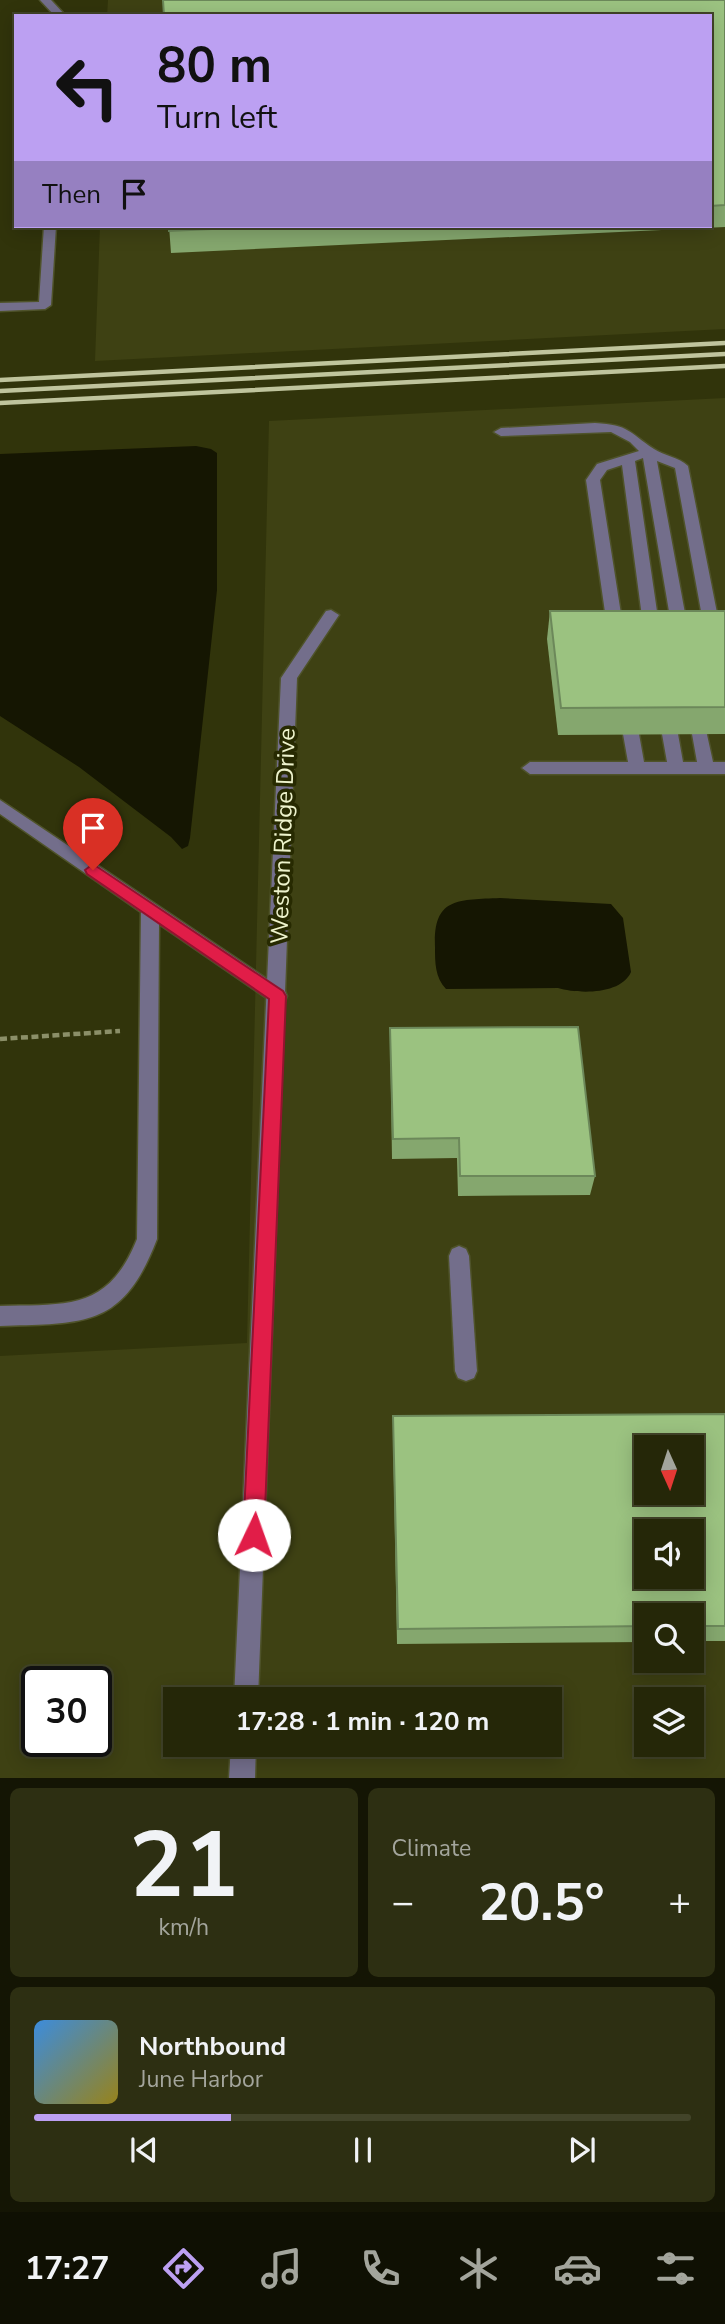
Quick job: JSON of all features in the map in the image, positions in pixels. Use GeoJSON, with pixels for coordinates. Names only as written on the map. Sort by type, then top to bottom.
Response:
{"type":"FeatureCollection","features":[{"type":"Feature","properties":{"kind":"street"},"geometry":{"type":"LineString","coordinates":[[45,0],[59,14]]}},
{"type":"Feature","properties":{"kind":"street"},"geometry":{"type":"LineString","coordinates":[[0,307],[45,305],[50,228]]}},
{"type":"Feature","properties":{"kind":"street"},"geometry":{"type":"LineString","coordinates":[[501,432],[614,428],[635,439],[649,452],[681,466],[714,638]]}},
{"type":"Feature","properties":{"kind":"street"},"geometry":{"type":"LineString","coordinates":[[617,639],[593,480],[602,467],[649,452]]}},
{"type":"Feature","properties":{"kind":"street"},"geometry":{"type":"LineString","coordinates":[[649,452],[682,638]]}},
{"type":"Feature","properties":{"kind":"street"},"geometry":{"type":"LineString","coordinates":[[628,459],[649,620],[654,639]]}},
{"type":"Feature","properties":{"kind":"street","name":"Weston Ridge Drive"},"geometry":{"type":"LineString","coordinates":[[247,1687],[278,996],[289,678],[331,615]]}},
{"type":"Feature","properties":{"kind":"street"},"geometry":{"type":"LineString","coordinates":[[631,734],[637,768]]}},
{"type":"Feature","properties":{"kind":"street"},"geometry":{"type":"LineString","coordinates":[[670,734],[676,768]]}},
{"type":"Feature","properties":{"kind":"street"},"geometry":{"type":"LineString","coordinates":[[700,734],[706,768]]}},
{"type":"Feature","properties":{"kind":"street"},"geometry":{"type":"LineString","coordinates":[[530,768],[725,768]]}},
{"type":"Feature","properties":{"kind":"street"},"geometry":{"type":"LineString","coordinates":[[0,806],[278,996]]}},
{"type":"Feature","properties":{"kind":"street"},"geometry":{"type":"LineString","coordinates":[[0,1316],[66,1313],[96,1306],[122,1290],[139,1267],[147,1239],[150,909]]}},
{"type":"Feature","properties":{"kind":"street"},"geometry":{"type":"LineString","coordinates":[[459,1256],[466,1371]]}},
{"type":"Feature","properties":{"kind":"street"},"geometry":{"type":"LineString","coordinates":[[242,1778],[243,1757]]}},
{"type":"Feature","properties":{"kind":"path"},"geometry":{"type":"LineString","coordinates":[[0,1039],[149,1028]]}},
{"type":"Feature","properties":{"kind":"shaded area"},"geometry":{"type":"Polygon","coordinates":[[[108,0],[725,0],[725,329],[95,361],[100,228],[712,228],[712,14],[107,14],[108,0]]]}},
{"type":"Feature","properties":{"kind":"shaded area"},"geometry":{"type":"Polygon","coordinates":[[[725,398],[725,1778],[0,1778],[0,1356],[247,1343],[269,421],[725,398]]]}},
{"type":"Feature","properties":{"kind":"shaded area"},"geometry":{"type":"Polygon","coordinates":[[[196,446],[217,453],[217,590],[190,838],[188,846],[182,849],[171,837],[79,767],[0,716],[0,454],[196,446]]]}},
{"type":"Feature","properties":{"kind":"shaded area"},"geometry":{"type":"Polygon","coordinates":[[[472,899],[611,904],[623,918],[631,972],[626,980],[618,985],[598,991],[558,988],[446,989],[438,975],[436,964],[435,931],[438,919],[451,904],[472,899]]]}},
{"type":"Feature","properties":{"kind":"building"},"geometry":{"type":"Polygon","coordinates":[[[163,0],[725,0],[725,205],[712,206],[712,14],[164,14],[163,0]]]}},
{"type":"Feature","properties":{"kind":"building"},"geometry":{"type":"Polygon","coordinates":[[[169,228],[235,228],[169,231],[169,228]]]}},
{"type":"Feature","properties":{"kind":"building"},"geometry":{"type":"Polygon","coordinates":[[[550,611],[725,611],[725,707],[561,708],[550,611]]]}},
{"type":"Feature","properties":{"kind":"building"},"geometry":{"type":"Polygon","coordinates":[[[578,1027],[595,1176],[460,1176],[459,1138],[393,1139],[390,1028],[578,1027]]]}},
{"type":"Feature","properties":{"kind":"building"},"geometry":{"type":"Polygon","coordinates":[[[725,1414],[725,1626],[704,1626],[704,1603],[634,1603],[634,1626],[398,1629],[393,1416],[725,1414]]]}},
{"type":"Feature","properties":{"kind":"railway"},"geometry":{"type":"LineString","coordinates":[[0,380],[725,343]]}},
{"type":"Feature","properties":{"kind":"railway"},"geometry":{"type":"LineString","coordinates":[[0,391],[725,354]]}},
{"type":"Feature","properties":{"kind":"railway"},"geometry":{"type":"LineString","coordinates":[[0,403],[725,366]]}},
{"type":"Feature","properties":{"kind":"route"},"geometry":{"type":"LineString","coordinates":[[93,870],[278,996],[254,1535]]}}]}
